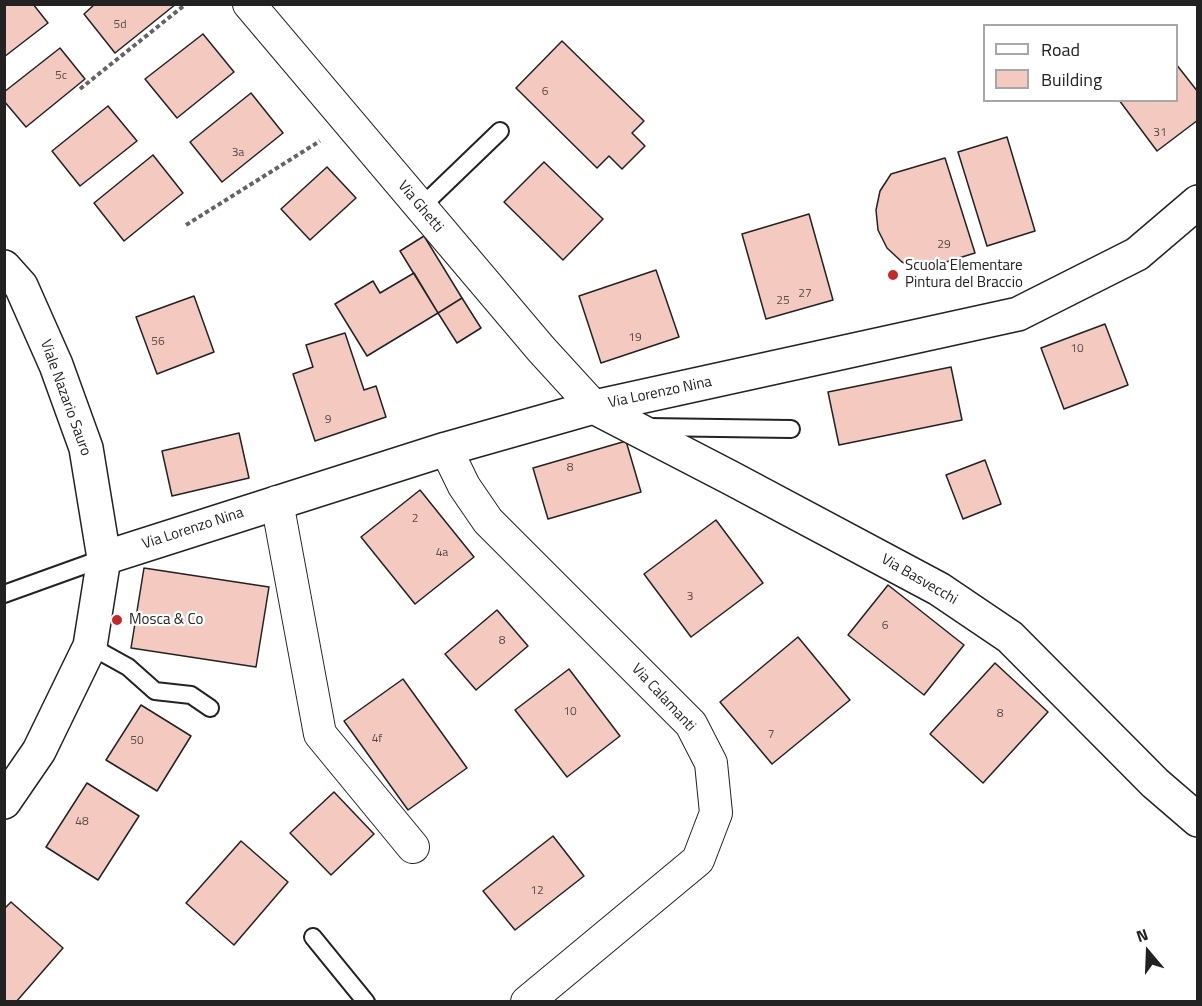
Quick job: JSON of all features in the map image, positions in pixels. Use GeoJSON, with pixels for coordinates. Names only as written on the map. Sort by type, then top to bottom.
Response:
{"type":"FeatureCollection","features":[{"type":"Feature","properties":{"kind":"street","name":"Via Ghetti"},"geometry":{"type":"LineString","coordinates":[[249,4],[541,349],[594,407]]}},
{"type":"Feature","properties":{"kind":"street","name":"Via Lorenzo Nina"},"geometry":{"type":"LineString","coordinates":[[104,558],[446,449],[594,407],[1018,314],[1137,254],[1197,202]]}},
{"type":"Feature","properties":{"kind":"street","name":"Viale Nazario Sauro"},"geometry":{"type":"LineString","coordinates":[[4,267],[21,286],[56,365],[86,448],[104,558],[90,646],[39,751],[4,802]]}},
{"type":"Feature","properties":{"kind":"street","name":"Via Basvecchi"},"geometry":{"type":"LineString","coordinates":[[594,407],[939,589],[1010,637],[1155,783],[1197,820]]}},
{"type":"Feature","properties":{"kind":"street","name":"Via Calamanti"},"geometry":{"type":"LineString","coordinates":[[446,449],[464,486],[488,521],[691,724],[711,763],[716,813],[698,860],[527,1002]]}},
{"type":"Feature","properties":{"kind":"street"},"geometry":{"type":"LineString","coordinates":[[277,502],[320,734],[413,847]]}},
{"type":"Feature","properties":{"kind":"lane"},"geometry":{"type":"LineString","coordinates":[[421,207],[500,131]]}},
{"type":"Feature","properties":{"kind":"lane"},"geometry":{"type":"LineString","coordinates":[[632,427],[791,429]]}},
{"type":"Feature","properties":{"kind":"lane"},"geometry":{"type":"LineString","coordinates":[[4,594],[104,558]]}},
{"type":"Feature","properties":{"kind":"lane"},"geometry":{"type":"LineString","coordinates":[[90,646],[128,667],[155,691],[191,695],[210,708]]}},
{"type":"Feature","properties":{"kind":"lane"},"geometry":{"type":"LineString","coordinates":[[313,937],[366,1002]]}},
{"type":"Feature","properties":{"kind":"path"},"geometry":{"type":"LineString","coordinates":[[80,88],[186,4]]}},
{"type":"Feature","properties":{"kind":"path"},"geometry":{"type":"LineString","coordinates":[[186,225],[349,123]]}},
{"type":"Feature","properties":{"kind":"building"},"geometry":{"type":"Polygon","coordinates":[[[4,4],[33,4],[48,23],[4,57],[4,4]]]}},
{"type":"Feature","properties":{"kind":"building"},"geometry":{"type":"Polygon","coordinates":[[[95,4],[176,4],[115,53],[84,14],[95,4]]]}},
{"type":"Feature","properties":{"kind":"building"},"geometry":{"type":"Polygon","coordinates":[[[203,34],[234,72],[177,118],[145,79],[203,34]]]}},
{"type":"Feature","properties":{"kind":"building"},"geometry":{"type":"Polygon","coordinates":[[[562,41],[644,121],[632,133],[645,146],[622,169],[609,156],[597,168],[516,88],[562,41]]]}},
{"type":"Feature","properties":{"kind":"building"},"geometry":{"type":"Polygon","coordinates":[[[60,48],[85,79],[26,127],[4,101],[4,92],[60,48]]]}},
{"type":"Feature","properties":{"kind":"building"},"geometry":{"type":"Polygon","coordinates":[[[1178,67],[1198,92],[1198,120],[1157,151],[1120,102],[1178,102],[1178,67]]]}},
{"type":"Feature","properties":{"kind":"building"},"geometry":{"type":"Polygon","coordinates":[[[251,93],[283,133],[222,182],[190,142],[251,93]]]}},
{"type":"Feature","properties":{"kind":"building"},"geometry":{"type":"Polygon","coordinates":[[[108,106],[137,141],[80,186],[52,151],[108,106]]]}},
{"type":"Feature","properties":{"kind":"building"},"geometry":{"type":"Polygon","coordinates":[[[1007,137],[1035,231],[987,246],[958,152],[1007,137]]]}},
{"type":"Feature","properties":{"kind":"building"},"geometry":{"type":"Polygon","coordinates":[[[153,155],[183,193],[124,241],[94,203],[153,155]]]}},
{"type":"Feature","properties":{"kind":"building"},"geometry":{"type":"Polygon","coordinates":[[[945,158],[975,253],[920,270],[902,262],[887,248],[878,230],[876,210],[880,191],[891,174],[945,158]]]}},
{"type":"Feature","properties":{"kind":"building"},"geometry":{"type":"Polygon","coordinates":[[[544,162],[603,219],[563,260],[504,202],[544,162]]]}},
{"type":"Feature","properties":{"kind":"building"},"geometry":{"type":"Polygon","coordinates":[[[327,167],[356,198],[310,240],[281,209],[327,167]]]}},
{"type":"Feature","properties":{"kind":"building"},"geometry":{"type":"Polygon","coordinates":[[[809,214],[833,300],[766,319],[742,234],[809,214]]]}},
{"type":"Feature","properties":{"kind":"building"},"geometry":{"type":"Polygon","coordinates":[[[424,236],[462,298],[438,313],[400,251],[424,236]]]}},
{"type":"Feature","properties":{"kind":"building"},"geometry":{"type":"Polygon","coordinates":[[[656,270],[679,337],[601,363],[579,296],[656,270]]]}},
{"type":"Feature","properties":{"kind":"building"},"geometry":{"type":"Polygon","coordinates":[[[414,273],[438,313],[367,356],[335,304],[373,281],[380,293],[414,273]]]}},
{"type":"Feature","properties":{"kind":"building"},"geometry":{"type":"Polygon","coordinates":[[[194,296],[214,352],[157,374],[136,317],[194,296]]]}},
{"type":"Feature","properties":{"kind":"building"},"geometry":{"type":"Polygon","coordinates":[[[462,298],[481,328],[457,343],[438,313],[462,298]]]}},
{"type":"Feature","properties":{"kind":"building"},"geometry":{"type":"Polygon","coordinates":[[[1105,324],[1128,385],[1064,409],[1041,348],[1105,324]]]}},
{"type":"Feature","properties":{"kind":"building"},"geometry":{"type":"Polygon","coordinates":[[[345,333],[364,390],[376,386],[386,417],[315,441],[293,374],[313,367],[306,345],[345,333]]]}},
{"type":"Feature","properties":{"kind":"building"},"geometry":{"type":"Polygon","coordinates":[[[951,367],[962,420],[839,445],[828,392],[951,367]]]}},
{"type":"Feature","properties":{"kind":"building"},"geometry":{"type":"Polygon","coordinates":[[[239,433],[249,478],[172,496],[162,451],[239,433]]]}},
{"type":"Feature","properties":{"kind":"building"},"geometry":{"type":"Polygon","coordinates":[[[626,441],[641,492],[548,519],[533,468],[626,441]]]}},
{"type":"Feature","properties":{"kind":"building"},"geometry":{"type":"Polygon","coordinates":[[[985,460],[1001,504],[963,519],[946,475],[985,460]]]}},
{"type":"Feature","properties":{"kind":"building"},"geometry":{"type":"Polygon","coordinates":[[[420,490],[474,557],[415,604],[361,537],[420,490]]]}},
{"type":"Feature","properties":{"kind":"building"},"geometry":{"type":"Polygon","coordinates":[[[716,520],[763,583],[691,637],[644,574],[716,520]]]}},
{"type":"Feature","properties":{"kind":"building"},"geometry":{"type":"Polygon","coordinates":[[[144,568],[269,587],[256,667],[131,648],[144,568]]]}},
{"type":"Feature","properties":{"kind":"building"},"geometry":{"type":"Polygon","coordinates":[[[888,585],[964,645],[924,695],[848,635],[888,585]]]}},
{"type":"Feature","properties":{"kind":"building"},"geometry":{"type":"Polygon","coordinates":[[[497,610],[528,646],[476,690],[445,654],[497,610]]]}},
{"type":"Feature","properties":{"kind":"building"},"geometry":{"type":"Polygon","coordinates":[[[798,637],[850,700],[772,764],[720,702],[798,637]]]}},
{"type":"Feature","properties":{"kind":"building"},"geometry":{"type":"Polygon","coordinates":[[[995,663],[1048,712],[983,783],[930,734],[995,663]]]}},
{"type":"Feature","properties":{"kind":"building"},"geometry":{"type":"Polygon","coordinates":[[[569,669],[620,736],[567,777],[515,710],[569,669]]]}},
{"type":"Feature","properties":{"kind":"building"},"geometry":{"type":"Polygon","coordinates":[[[403,679],[467,768],[408,810],[344,721],[403,679]]]}},
{"type":"Feature","properties":{"kind":"building"},"geometry":{"type":"Polygon","coordinates":[[[141,705],[191,736],[157,791],[106,760],[141,705]]]}},
{"type":"Feature","properties":{"kind":"building"},"geometry":{"type":"Polygon","coordinates":[[[87,783],[139,816],[98,880],[46,847],[87,783]]]}},
{"type":"Feature","properties":{"kind":"building"},"geometry":{"type":"Polygon","coordinates":[[[334,792],[374,834],[331,875],[290,833],[334,792]]]}},
{"type":"Feature","properties":{"kind":"building"},"geometry":{"type":"Polygon","coordinates":[[[553,836],[584,876],[515,930],[483,891],[553,836]]]}},
{"type":"Feature","properties":{"kind":"building"},"geometry":{"type":"Polygon","coordinates":[[[241,841],[288,882],[234,945],[186,903],[241,841]]]}},
{"type":"Feature","properties":{"kind":"building"},"geometry":{"type":"Polygon","coordinates":[[[11,902],[63,948],[16,1002],[4,1002],[4,909],[11,902]]]}},
{"type":"Feature","properties":{"kind":"place","name":"Scuola Elementare Pintura del Braccio"},"geometry":{"type":"Point","coordinates":[893,275]}},
{"type":"Feature","properties":{"kind":"place","name":"Mosca & Co"},"geometry":{"type":"Point","coordinates":[117,620]}}]}
